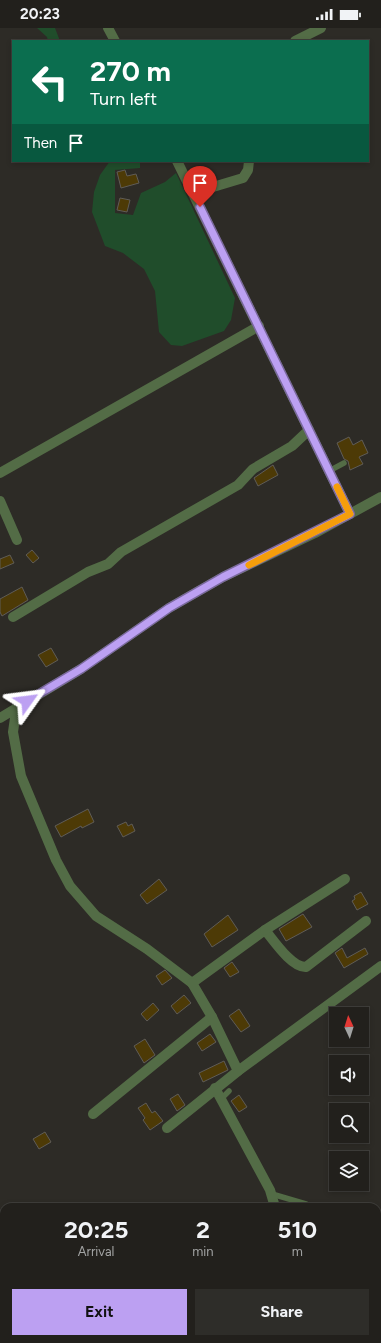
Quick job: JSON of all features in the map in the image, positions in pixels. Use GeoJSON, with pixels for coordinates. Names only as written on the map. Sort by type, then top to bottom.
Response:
{"type":"FeatureCollection","features":[{"type":"Feature","properties":{"kind":"street"},"geometry":{"type":"LineString","coordinates":[[108,28],[114,40]]}},
{"type":"Feature","properties":{"kind":"street"},"geometry":{"type":"LineString","coordinates":[[297,40],[321,28]]}},
{"type":"Feature","properties":{"kind":"street"},"geometry":{"type":"LineString","coordinates":[[178,162],[350,514]]}},
{"type":"Feature","properties":{"kind":"street"},"geometry":{"type":"LineString","coordinates":[[193,193],[243,178],[248,170],[249,162]]}},
{"type":"Feature","properties":{"kind":"street"},"geometry":{"type":"LineString","coordinates":[[0,473],[259,326]]}},
{"type":"Feature","properties":{"kind":"street"},"geometry":{"type":"LineString","coordinates":[[13,617],[88,572],[108,564],[121,552],[238,485],[253,469],[292,446],[309,430]]}},
{"type":"Feature","properties":{"kind":"street"},"geometry":{"type":"LineString","coordinates":[[0,718],[81,669],[169,608],[223,577],[381,497]]}},
{"type":"Feature","properties":{"kind":"street"},"geometry":{"type":"LineString","coordinates":[[0,501],[17,540]]}},
{"type":"Feature","properties":{"kind":"street"},"geometry":{"type":"LineString","coordinates":[[20,707],[15,718],[13,732],[20,776],[56,860],[70,886],[96,916],[147,949],[192,983],[212,1017],[238,1071]]}},
{"type":"Feature","properties":{"kind":"street"},"geometry":{"type":"LineString","coordinates":[[192,983],[265,930],[345,878]]}},
{"type":"Feature","properties":{"kind":"street"},"geometry":{"type":"LineString","coordinates":[[265,930],[293,963],[300,967],[306,967],[366,921]]}},
{"type":"Feature","properties":{"kind":"street"},"geometry":{"type":"LineString","coordinates":[[166,1128],[215,1088],[381,966]]}},
{"type":"Feature","properties":{"kind":"street"},"geometry":{"type":"LineString","coordinates":[[93,1114],[212,1017]]}},
{"type":"Feature","properties":{"kind":"street"},"geometry":{"type":"LineString","coordinates":[[215,1088],[272,1194],[274,1203]]}},
{"type":"Feature","properties":{"kind":"lane"},"geometry":{"type":"LineString","coordinates":[[329,471],[344,463]]}},
{"type":"Feature","properties":{"kind":"lane"},"geometry":{"type":"LineString","coordinates":[[221,1100],[229,1091]]}},
{"type":"Feature","properties":{"kind":"lane"},"geometry":{"type":"LineString","coordinates":[[272,1194],[303,1203]]}},
{"type":"Feature","properties":{"kind":"green space"},"geometry":{"type":"Polygon","coordinates":[[[37,28],[55,28],[60,40],[48,40],[47,37],[37,28]]]}},
{"type":"Feature","properties":{"kind":"green space"},"geometry":{"type":"Polygon","coordinates":[[[109,162],[140,162],[140,168],[115,170],[115,213],[133,215],[141,193],[165,182],[176,173],[235,298],[231,320],[224,331],[182,346],[171,345],[159,332],[155,291],[144,269],[123,253],[105,246],[92,212],[94,192],[100,175],[109,162]]]}},
{"type":"Feature","properties":{"kind":"building"},"geometry":{"type":"Polygon","coordinates":[[[125,170],[127,176],[136,174],[139,183],[121,188],[117,172],[125,170]]]}},
{"type":"Feature","properties":{"kind":"building"},"geometry":{"type":"Polygon","coordinates":[[[120,198],[130,200],[127,212],[117,210],[120,198]]]}},
{"type":"Feature","properties":{"kind":"building"},"geometry":{"type":"Polygon","coordinates":[[[349,437],[353,445],[362,440],[368,453],[359,457],[363,464],[350,470],[348,461],[344,459],[337,443],[349,437]]]}},
{"type":"Feature","properties":{"kind":"building"},"geometry":{"type":"Polygon","coordinates":[[[273,465],[278,475],[258,486],[254,478],[273,465]]]}},
{"type":"Feature","properties":{"kind":"building"},"geometry":{"type":"Polygon","coordinates":[[[32,550],[39,558],[33,563],[26,555],[32,550]]]}},
{"type":"Feature","properties":{"kind":"building"},"geometry":{"type":"Polygon","coordinates":[[[10,555],[14,563],[0,569],[0,559],[10,555]]]}},
{"type":"Feature","properties":{"kind":"building"},"geometry":{"type":"Polygon","coordinates":[[[22,587],[28,600],[2,616],[0,612],[0,599],[22,587]]]}},
{"type":"Feature","properties":{"kind":"building"},"geometry":{"type":"Polygon","coordinates":[[[51,648],[58,660],[46,667],[38,655],[51,648]]]}},
{"type":"Feature","properties":{"kind":"building"},"geometry":{"type":"Polygon","coordinates":[[[88,809],[94,822],[82,828],[81,826],[61,837],[55,826],[88,809]]]}},
{"type":"Feature","properties":{"kind":"building"},"geometry":{"type":"Polygon","coordinates":[[[126,822],[128,826],[132,824],[135,831],[123,837],[117,826],[126,822]]]}},
{"type":"Feature","properties":{"kind":"building"},"geometry":{"type":"Polygon","coordinates":[[[159,879],[167,890],[147,904],[140,895],[159,879]]]}},
{"type":"Feature","properties":{"kind":"building"},"geometry":{"type":"Polygon","coordinates":[[[361,892],[368,904],[357,910],[352,901],[355,899],[354,896],[361,892]]]}},
{"type":"Feature","properties":{"kind":"building"},"geometry":{"type":"Polygon","coordinates":[[[303,914],[312,927],[286,941],[279,929],[303,914]]]}},
{"type":"Feature","properties":{"kind":"building"},"geometry":{"type":"Polygon","coordinates":[[[228,915],[238,930],[212,947],[204,934],[228,915]]]}},
{"type":"Feature","properties":{"kind":"building"},"geometry":{"type":"Polygon","coordinates":[[[342,948],[347,958],[365,948],[368,954],[344,968],[335,953],[342,948]]]}},
{"type":"Feature","properties":{"kind":"building"},"geometry":{"type":"Polygon","coordinates":[[[232,962],[239,972],[230,977],[224,968],[232,962]]]}},
{"type":"Feature","properties":{"kind":"building"},"geometry":{"type":"Polygon","coordinates":[[[165,970],[172,978],[162,985],[156,976],[165,970]]]}},
{"type":"Feature","properties":{"kind":"building"},"geometry":{"type":"Polygon","coordinates":[[[184,995],[191,1003],[177,1014],[171,1006],[184,995]]]}},
{"type":"Feature","properties":{"kind":"building"},"geometry":{"type":"Polygon","coordinates":[[[153,1003],[159,1010],[147,1021],[141,1014],[153,1003]]]}},
{"type":"Feature","properties":{"kind":"building"},"geometry":{"type":"Polygon","coordinates":[[[239,1009],[250,1026],[241,1032],[229,1016],[239,1009]]]}},
{"type":"Feature","properties":{"kind":"building"},"geometry":{"type":"Polygon","coordinates":[[[210,1034],[216,1042],[202,1051],[197,1043],[210,1034]]]}},
{"type":"Feature","properties":{"kind":"building"},"geometry":{"type":"Polygon","coordinates":[[[145,1039],[155,1055],[144,1063],[134,1046],[145,1039]]]}},
{"type":"Feature","properties":{"kind":"building"},"geometry":{"type":"Polygon","coordinates":[[[224,1061],[228,1070],[203,1082],[199,1073],[224,1061]]]}},
{"type":"Feature","properties":{"kind":"building"},"geometry":{"type":"Polygon","coordinates":[[[178,1094],[185,1105],[177,1111],[170,1099],[178,1094]]]}},
{"type":"Feature","properties":{"kind":"building"},"geometry":{"type":"Polygon","coordinates":[[[239,1095],[247,1107],[239,1112],[231,1101],[239,1095]]]}},
{"type":"Feature","properties":{"kind":"building"},"geometry":{"type":"Polygon","coordinates":[[[146,1103],[152,1113],[155,1111],[163,1121],[150,1130],[143,1120],[145,1118],[138,1108],[146,1103]]]}},
{"type":"Feature","properties":{"kind":"building"},"geometry":{"type":"Polygon","coordinates":[[[45,1132],[51,1142],[39,1149],[33,1139],[45,1132]]]}},
{"type":"Feature","properties":{"kind":"slow traffic"},"geometry":{"type":"LineString","coordinates":[[249,565],[350,514],[337,487]]}},
{"type":"Feature","properties":{"kind":"route"},"geometry":{"type":"LineString","coordinates":[[27,701],[81,669],[169,608],[223,577],[315,533],[350,514],[200,207]]}}]}
